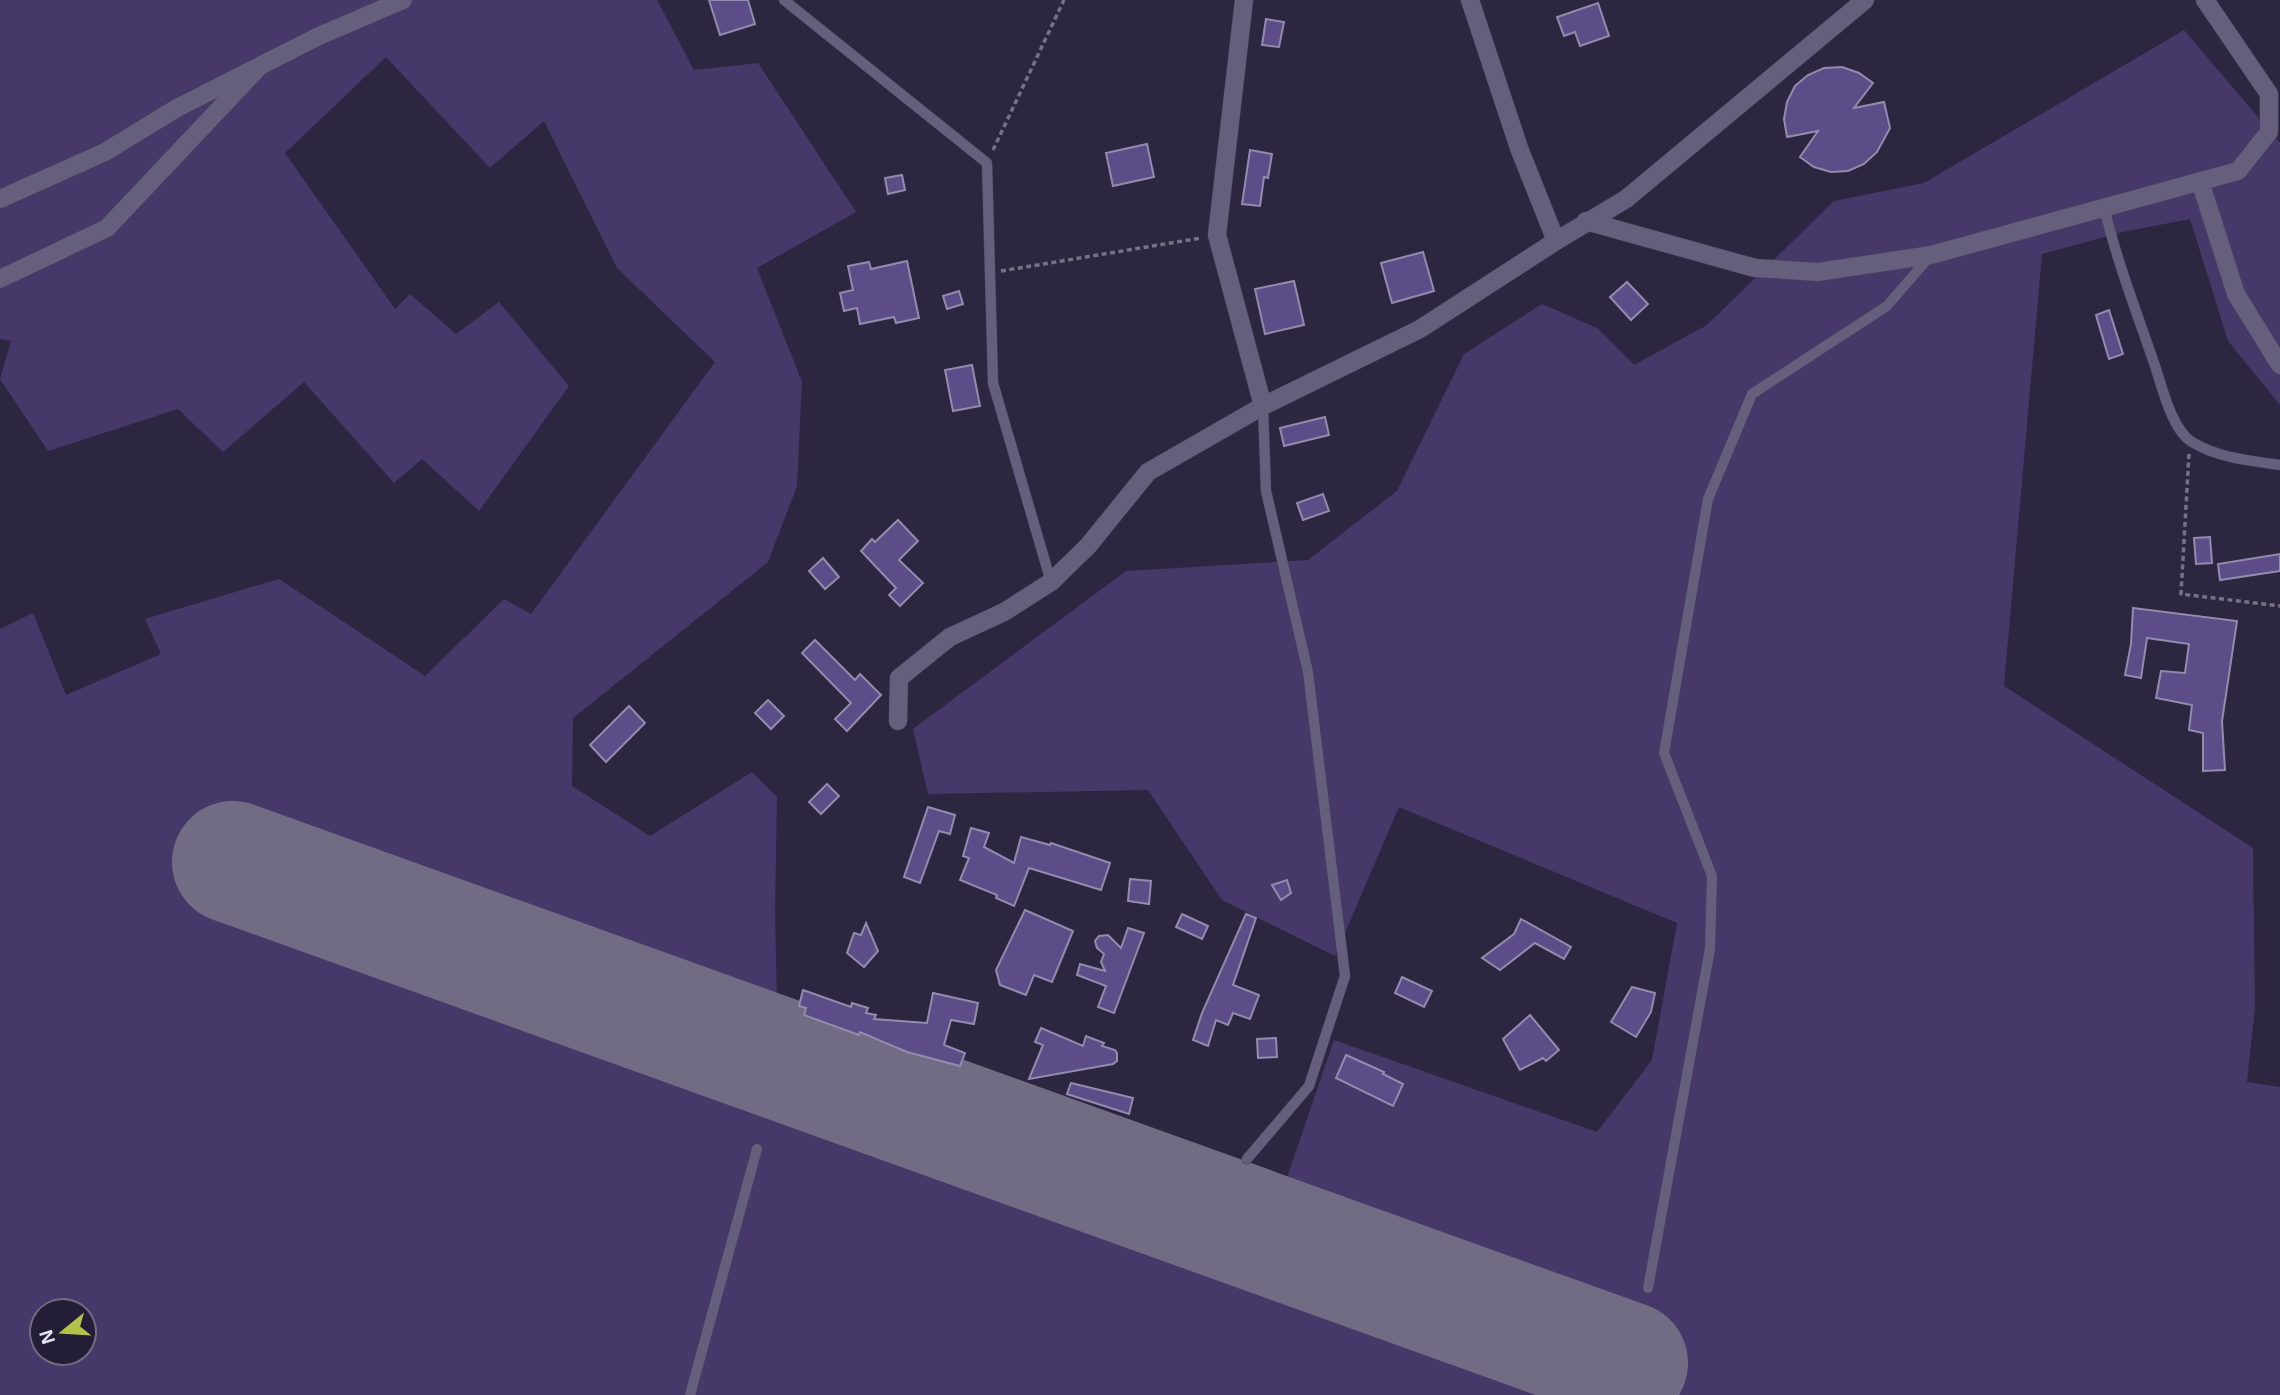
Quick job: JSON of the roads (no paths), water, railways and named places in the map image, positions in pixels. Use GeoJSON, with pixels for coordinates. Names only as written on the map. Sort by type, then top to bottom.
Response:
{"type":"FeatureCollection","features":[{"type":"Feature","properties":{"kind":"street"},"geometry":{"type":"LineString","coordinates":[[0,199],[105,152],[177,108],[319,36],[403,0]]}},
{"type":"Feature","properties":{"kind":"street"},"geometry":{"type":"LineString","coordinates":[[1244,0],[1217,235],[1263,406]]}},
{"type":"Feature","properties":{"kind":"street"},"geometry":{"type":"LineString","coordinates":[[1470,0],[1519,148],[1556,241]]}},
{"type":"Feature","properties":{"kind":"street"},"geometry":{"type":"LineString","coordinates":[[898,721],[898,678],[950,637],[1004,612],[1051,582],[1088,545],[1148,472],[1263,406],[1420,329],[1586,221],[1626,199],[1865,0]]}},
{"type":"Feature","properties":{"kind":"street"},"geometry":{"type":"LineString","coordinates":[[1586,221],[1755,268],[1818,272],[1931,255],[2238,171],[2269,132],[2269,94],[2205,0]]}},
{"type":"Feature","properties":{"kind":"street"},"geometry":{"type":"LineString","coordinates":[[0,279],[107,228],[260,66]]}},
{"type":"Feature","properties":{"kind":"street"},"geometry":{"type":"LineString","coordinates":[[2200,181],[2236,294],[2280,365]]}},
{"type":"Feature","properties":{"kind":"lane"},"geometry":{"type":"LineString","coordinates":[[784,0],[987,163],[993,383],[1051,582]]}},
{"type":"Feature","properties":{"kind":"lane"},"geometry":{"type":"LineString","coordinates":[[2104,207],[2128,293],[2155,365],[2168,410],[2190,441],[2228,457],[2280,465]]}},
{"type":"Feature","properties":{"kind":"lane"},"geometry":{"type":"LineString","coordinates":[[1648,1288],[1710,949],[1712,876],[1664,753],[1708,499],[1752,394],[1887,306],[1931,255]]}},
{"type":"Feature","properties":{"kind":"lane"},"geometry":{"type":"LineString","coordinates":[[1247,1159],[1309,1086],[1345,976],[1308,672],[1266,491],[1263,406]]}},
{"type":"Feature","properties":{"kind":"lane"},"geometry":{"type":"LineString","coordinates":[[690,1395],[757,1149]]}}]}
